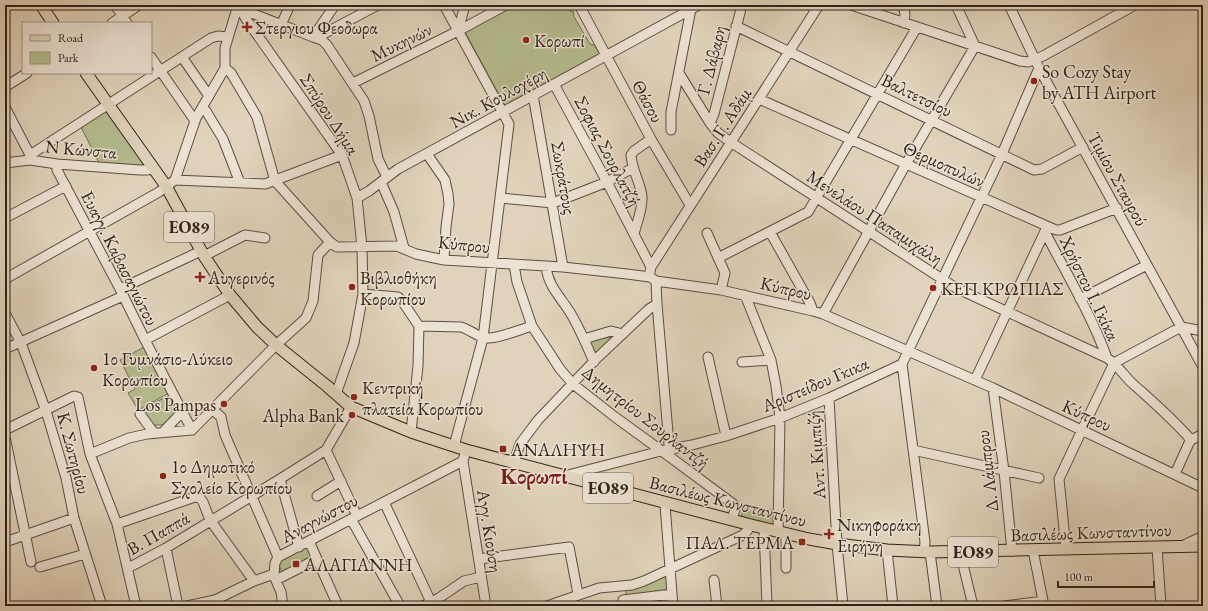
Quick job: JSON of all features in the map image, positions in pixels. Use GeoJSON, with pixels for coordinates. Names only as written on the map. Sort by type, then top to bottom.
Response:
{"type":"FeatureCollection","features":[{"type":"Feature","properties":{"kind":"main road"},"geometry":{"type":"LineString","coordinates":[[41,5],[52,22]]}},
{"type":"Feature","properties":{"kind":"main road","name":"Βασιλέως Κωνσταντίνου"},"geometry":{"type":"LineString","coordinates":[[87,74],[153,167],[171,183],[202,253],[230,295],[276,345],[351,407],[411,432],[466,450],[782,533],[837,544],[887,550],[927,552],[1203,546]]}},
{"type":"Feature","properties":{"kind":"street"},"geometry":{"type":"LineString","coordinates":[[115,5],[125,20],[139,5]]}},
{"type":"Feature","properties":{"kind":"street"},"geometry":{"type":"LineString","coordinates":[[281,25],[290,5]]}},
{"type":"Feature","properties":{"kind":"street"},"geometry":{"type":"LineString","coordinates":[[314,37],[335,5]]}},
{"type":"Feature","properties":{"kind":"street"},"geometry":{"type":"LineString","coordinates":[[314,37],[378,5]]}},
{"type":"Feature","properties":{"kind":"street"},"geometry":{"type":"LineString","coordinates":[[444,5],[510,124],[484,338],[454,446]]}},
{"type":"Feature","properties":{"kind":"street"},"geometry":{"type":"LineString","coordinates":[[458,32],[465,5]]}},
{"type":"Feature","properties":{"kind":"street","name":"Μυκηνών"},"geometry":{"type":"LineString","coordinates":[[353,83],[458,32],[506,5]]}},
{"type":"Feature","properties":{"kind":"street","name":"Θάσου"},"geometry":{"type":"LineString","coordinates":[[578,5],[651,139],[632,153],[631,158],[642,194],[642,201],[634,234]]}},
{"type":"Feature","properties":{"kind":"street","name":"Γ. Δάβαρη"},"geometry":{"type":"LineString","coordinates":[[710,123],[714,114],[742,5]]}},
{"type":"Feature","properties":{"kind":"street","name":"Βασ. Γ. Αδάμ"},"geometry":{"type":"LineString","coordinates":[[651,267],[690,205],[732,143],[819,5]]}},
{"type":"Feature","properties":{"kind":"street"},"geometry":{"type":"LineString","coordinates":[[851,5],[1025,62],[1036,64]]}},
{"type":"Feature","properties":{"kind":"street"},"geometry":{"type":"LineString","coordinates":[[903,5],[905,14],[904,23]]}},
{"type":"Feature","properties":{"kind":"street"},"geometry":{"type":"LineString","coordinates":[[956,5],[975,46]]}},
{"type":"Feature","properties":{"kind":"street","name":"Τιμίου Σταυρού"},"geometry":{"type":"LineString","coordinates":[[1009,5],[1036,64],[1117,208],[1203,367]]}},
{"type":"Feature","properties":{"kind":"street"},"geometry":{"type":"LineString","coordinates":[[937,606],[924,542],[902,364],[1002,154],[1036,64],[1135,5]]}},
{"type":"Feature","properties":{"kind":"street"},"geometry":{"type":"LineString","coordinates":[[671,130],[672,112],[693,6]]}},
{"type":"Feature","properties":{"kind":"street","name":"Νικ. Κουλοχέρη"},"geometry":{"type":"LineString","coordinates":[[357,198],[398,169],[606,57],[693,6]]}},
{"type":"Feature","properties":{"kind":"street"},"geometry":{"type":"LineString","coordinates":[[5,279],[90,232],[159,192],[171,183],[195,121],[225,68],[224,52],[237,7],[314,37],[327,45],[366,104],[378,159],[404,248]]}},
{"type":"Feature","properties":{"kind":"street","name":"Σπύρου Δήμα"},"geometry":{"type":"LineString","coordinates":[[237,7],[342,155],[357,198],[362,247],[363,294],[354,343],[336,394]]}},
{"type":"Feature","properties":{"kind":"street","name":"Βαλτετσίου"},"geometry":{"type":"LineString","coordinates":[[736,26],[1034,170],[1042,169],[1083,147]]}},
{"type":"Feature","properties":{"kind":"street"},"geometry":{"type":"LineString","coordinates":[[718,258],[808,212],[917,27]]}},
{"type":"Feature","properties":{"kind":"street"},"geometry":{"type":"LineString","coordinates":[[5,107],[30,158],[211,38],[218,36],[228,37]]}},
{"type":"Feature","properties":{"kind":"street"},"geometry":{"type":"LineString","coordinates":[[823,314],[906,164],[975,46]]}},
{"type":"Feature","properties":{"kind":"street"},"geometry":{"type":"LineString","coordinates":[[182,57],[209,96]]}},
{"type":"Feature","properties":{"kind":"street"},"geometry":{"type":"LineString","coordinates":[[152,59],[195,121]]}},
{"type":"Feature","properties":{"kind":"street"},"geometry":{"type":"LineString","coordinates":[[90,454],[129,438],[192,430],[276,345],[306,318],[313,301],[318,255],[330,242],[275,181],[257,117],[232,73],[225,68]]}},
{"type":"Feature","properties":{"kind":"street","name":"Μενελάου Παπαμιχάλη"},"geometry":{"type":"LineString","coordinates":[[679,73],[710,123],[718,133],[732,143],[942,280],[1111,360]]}},
{"type":"Feature","properties":{"kind":"street"},"geometry":{"type":"LineString","coordinates":[[5,87],[25,74]]}},
{"type":"Feature","properties":{"kind":"street","name":"Σοφιας Σουρλατζή"},"geometry":{"type":"LineString","coordinates":[[554,84],[634,234]]}},
{"type":"Feature","properties":{"kind":"street","name":"Σωκράτους"},"geometry":{"type":"LineString","coordinates":[[533,95],[563,267]]}},
{"type":"Feature","properties":{"kind":"street","name":"Θερμοπυλών"},"geometry":{"type":"LineString","coordinates":[[759,99],[906,164],[1046,229],[1060,230],[1117,208]]}},
{"type":"Feature","properties":{"kind":"street"},"geometry":{"type":"LineString","coordinates":[[202,109],[206,111],[223,139],[240,183]]}},
{"type":"Feature","properties":{"kind":"street"},"geometry":{"type":"LineString","coordinates":[[651,139],[690,205]]}},
{"type":"Feature","properties":{"kind":"street"},"geometry":{"type":"LineString","coordinates":[[427,154],[445,180],[448,194],[449,204],[444,260]]}},
{"type":"Feature","properties":{"kind":"street"},"geometry":{"type":"LineString","coordinates":[[171,183],[265,184],[342,155]]}},
{"type":"Feature","properties":{"kind":"street","name":"Ν Κώνστα"},"geometry":{"type":"LineString","coordinates":[[5,163],[30,158],[58,164],[140,170],[148,170],[153,167]]}},
{"type":"Feature","properties":{"kind":"street","name":"Ευαγγ. Καβασαγιώτου"},"geometry":{"type":"LineString","coordinates":[[58,164],[57,170],[122,292],[145,340],[192,430]]}},
{"type":"Feature","properties":{"kind":"street"},"geometry":{"type":"LineString","coordinates":[[501,198],[552,202],[607,182],[633,168]]}},
{"type":"Feature","properties":{"kind":"street"},"geometry":{"type":"LineString","coordinates":[[5,218],[66,186]]}},
{"type":"Feature","properties":{"kind":"street"},"geometry":{"type":"LineString","coordinates":[[975,380],[1046,229]]}},
{"type":"Feature","properties":{"kind":"street","name":"Χρήστου Ι. Γκίκα"},"geometry":{"type":"LineString","coordinates":[[1046,229],[1111,360]]}},
{"type":"Feature","properties":{"kind":"street"},"geometry":{"type":"LineString","coordinates":[[770,232],[813,311]]}},
{"type":"Feature","properties":{"kind":"street"},"geometry":{"type":"LineString","coordinates":[[707,233],[724,273],[722,290]]}},
{"type":"Feature","properties":{"kind":"street"},"geometry":{"type":"LineString","coordinates":[[634,234],[651,267],[657,304],[667,453]]}},
{"type":"Feature","properties":{"kind":"street"},"geometry":{"type":"LineString","coordinates":[[5,349],[21,343],[202,253],[245,235],[265,238]]}},
{"type":"Feature","properties":{"kind":"street","name":"Κύπρου"},"geometry":{"type":"LineString","coordinates":[[330,242],[337,247],[397,246],[416,254],[444,260],[563,267],[653,279],[722,290],[813,311],[993,388],[1203,488]]}},
{"type":"Feature","properties":{"kind":"street","name":"Δημητρίου Σουρλαντζή"},"geometry":{"type":"LineString","coordinates":[[514,265],[516,282],[532,326],[560,368],[573,384],[615,417],[667,453],[736,506],[732,520]]}},
{"type":"Feature","properties":{"kind":"street"},"geometry":{"type":"LineString","coordinates":[[1080,299],[1147,265]]}},
{"type":"Feature","properties":{"kind":"street"},"geometry":{"type":"LineString","coordinates":[[546,266],[549,281],[571,314],[594,362]]}},
{"type":"Feature","properties":{"kind":"street"},"geometry":{"type":"LineString","coordinates":[[363,294],[398,297],[419,326],[418,366],[411,432]]}},
{"type":"Feature","properties":{"kind":"street"},"geometry":{"type":"LineString","coordinates":[[145,340],[230,295]]}},
{"type":"Feature","properties":{"kind":"street"},"geometry":{"type":"LineString","coordinates":[[745,295],[772,360],[780,418],[782,533],[786,568]]}},
{"type":"Feature","properties":{"kind":"street"},"geometry":{"type":"LineString","coordinates":[[514,462],[520,444],[538,420],[594,362],[649,309],[657,304]]}},
{"type":"Feature","properties":{"kind":"street","name":"Κ. Σωτηρίου"},"geometry":{"type":"LineString","coordinates":[[5,313],[21,343],[46,410],[66,478],[74,518],[102,606]]}},
{"type":"Feature","properties":{"kind":"street"},"geometry":{"type":"LineString","coordinates":[[419,326],[461,327],[488,339],[532,326]]}},
{"type":"Feature","properties":{"kind":"street"},"geometry":{"type":"LineString","coordinates":[[1066,549],[1059,479],[1082,430],[1111,360],[1181,327],[1203,331]]}},
{"type":"Feature","properties":{"kind":"street"},"geometry":{"type":"LineString","coordinates":[[584,339],[611,331],[624,334]]}},
{"type":"Feature","properties":{"kind":"street"},"geometry":{"type":"LineString","coordinates":[[708,358],[726,436]]}},
{"type":"Feature","properties":{"kind":"street"},"geometry":{"type":"LineString","coordinates":[[742,362],[772,360]]}},
{"type":"Feature","properties":{"kind":"street"},"geometry":{"type":"LineString","coordinates":[[1111,360],[1126,377],[1191,440]]}},
{"type":"Feature","properties":{"kind":"street","name":"Αριστείδου Γκικα"},"geometry":{"type":"LineString","coordinates":[[564,476],[667,453],[726,436],[780,418],[829,398],[902,364]]}},
{"type":"Feature","properties":{"kind":"street","name":"Δ. Λάμπρου"},"geometry":{"type":"LineString","coordinates":[[993,388],[1004,471],[1012,551]]}},
{"type":"Feature","properties":{"kind":"street"},"geometry":{"type":"LineString","coordinates":[[5,430],[77,396],[79,399],[90,454],[117,524],[136,606]]}},
{"type":"Feature","properties":{"kind":"street","name":"Αντ. Κιμπιζή"},"geometry":{"type":"LineString","coordinates":[[829,398],[837,544],[843,606]]}},
{"type":"Feature","properties":{"kind":"street","name":"Β. Παππά"},"geometry":{"type":"LineString","coordinates":[[128,568],[166,548],[326,450],[351,407]]}},
{"type":"Feature","properties":{"kind":"street"},"geometry":{"type":"LineString","coordinates":[[213,410],[221,417],[225,435],[278,557]]}},
{"type":"Feature","properties":{"kind":"street"},"geometry":{"type":"LineString","coordinates":[[159,433],[182,412]]}},
{"type":"Feature","properties":{"kind":"street"},"geometry":{"type":"LineString","coordinates":[[140,414],[159,433]]}},
{"type":"Feature","properties":{"kind":"street"},"geometry":{"type":"LineString","coordinates":[[1175,474],[1191,440],[1203,434]]}},
{"type":"Feature","properties":{"kind":"street"},"geometry":{"type":"LineString","coordinates":[[5,437],[31,562]]}},
{"type":"Feature","properties":{"kind":"street"},"geometry":{"type":"LineString","coordinates":[[326,450],[341,481],[354,518],[400,606]]}},
{"type":"Feature","properties":{"kind":"street"},"geometry":{"type":"LineString","coordinates":[[463,461],[466,450]]}},
{"type":"Feature","properties":{"kind":"street"},"geometry":{"type":"LineString","coordinates":[[913,450],[1039,478]]}},
{"type":"Feature","properties":{"kind":"street","name":"Αναγνώστου"},"geometry":{"type":"LineString","coordinates":[[275,577],[275,563],[278,557],[463,461]]}},
{"type":"Feature","properties":{"kind":"street","name":"Αγγ. Κιούση"},"geometry":{"type":"LineString","coordinates":[[463,461],[486,606]]}},
{"type":"Feature","properties":{"kind":"street"},"geometry":{"type":"LineString","coordinates":[[280,479],[298,547]]}},
{"type":"Feature","properties":{"kind":"street"},"geometry":{"type":"LineString","coordinates":[[317,496],[341,481]]}},
{"type":"Feature","properties":{"kind":"street"},"geometry":{"type":"LineString","coordinates":[[5,486],[14,482]]}},
{"type":"Feature","properties":{"kind":"street"},"geometry":{"type":"LineString","coordinates":[[117,524],[195,497],[200,498],[210,520],[254,581]]}},
{"type":"Feature","properties":{"kind":"street"},"geometry":{"type":"LineString","coordinates":[[384,502],[435,603],[464,581],[481,576]]}},
{"type":"Feature","properties":{"kind":"street"},"geometry":{"type":"LineString","coordinates":[[664,502],[673,606]]}},
{"type":"Feature","properties":{"kind":"street"},"geometry":{"type":"LineString","coordinates":[[5,542],[74,518]]}},
{"type":"Feature","properties":{"kind":"street"},"geometry":{"type":"LineString","coordinates":[[547,606],[574,599],[599,588],[632,585],[644,581],[743,535],[751,525]]}},
{"type":"Feature","properties":{"kind":"street"},"geometry":{"type":"LineString","coordinates":[[764,528],[767,606]]}},
{"type":"Feature","properties":{"kind":"street"},"geometry":{"type":"LineString","coordinates":[[1181,546],[1203,536]]}},
{"type":"Feature","properties":{"kind":"street"},"geometry":{"type":"LineString","coordinates":[[309,541],[338,606]]}},
{"type":"Feature","properties":{"kind":"street"},"geometry":{"type":"LineString","coordinates":[[479,559],[570,547],[574,599]]}},
{"type":"Feature","properties":{"kind":"street"},"geometry":{"type":"LineString","coordinates":[[1157,547],[1161,606]]}},
{"type":"Feature","properties":{"kind":"street"},"geometry":{"type":"LineString","coordinates":[[166,548],[178,606]]}},
{"type":"Feature","properties":{"kind":"street"},"geometry":{"type":"LineString","coordinates":[[887,550],[894,606]]}},
{"type":"Feature","properties":{"kind":"street"},"geometry":{"type":"LineString","coordinates":[[1004,606],[1044,603],[1033,550]]}},
{"type":"Feature","properties":{"kind":"street"},"geometry":{"type":"LineString","coordinates":[[960,552],[972,606]]}},
{"type":"Feature","properties":{"kind":"street"},"geometry":{"type":"LineString","coordinates":[[40,567],[85,554]]}},
{"type":"Feature","properties":{"kind":"street"},"geometry":{"type":"LineString","coordinates":[[187,606],[215,600],[254,581],[275,577],[317,559]]}},
{"type":"Feature","properties":{"kind":"street"},"geometry":{"type":"LineString","coordinates":[[275,577],[281,592],[283,606]]}},
{"type":"Feature","properties":{"kind":"street"},"geometry":{"type":"LineString","coordinates":[[714,580],[717,606]]}},
{"type":"Feature","properties":{"kind":"street"},"geometry":{"type":"LineString","coordinates":[[620,586],[624,603],[672,594]]}},
{"type":"Feature","properties":{"kind":"green space"},"geometry":{"type":"Polygon","coordinates":[[[512,5],[571,5],[570,11],[574,12],[573,15],[590,44],[594,45],[600,54],[505,106],[465,32],[512,5]]]}},
{"type":"Feature","properties":{"kind":"green space"},"geometry":{"type":"Polygon","coordinates":[[[108,109],[146,167],[100,165],[81,127],[108,109]]]}},
{"type":"Feature","properties":{"kind":"green space"},"geometry":{"type":"Polygon","coordinates":[[[621,336],[596,359],[588,340],[621,336]]]}},
{"type":"Feature","properties":{"kind":"green space"},"geometry":{"type":"Polygon","coordinates":[[[144,347],[169,393],[138,410],[128,393],[135,389],[120,360],[144,347]]]}},
{"type":"Feature","properties":{"kind":"green space"},"geometry":{"type":"Polygon","coordinates":[[[170,395],[179,410],[163,425],[155,425],[138,411],[170,395]]]}},
{"type":"Feature","properties":{"kind":"green space"},"geometry":{"type":"Polygon","coordinates":[[[743,509],[778,510],[777,527],[741,518],[743,509]]]}},
{"type":"Feature","properties":{"kind":"green space"},"geometry":{"type":"Polygon","coordinates":[[[307,547],[312,559],[282,573],[278,562],[307,547]]]}},
{"type":"Feature","properties":{"kind":"green space"},"geometry":{"type":"Polygon","coordinates":[[[670,574],[672,594],[627,599],[625,588],[670,574]]]}},
{"type":"Feature","properties":{"kind":"place","name":"Στεργιου Φεοδωρα"},"geometry":{"type":"Point","coordinates":[247,27]}},
{"type":"Feature","properties":{"kind":"place","name":"Κορωπί"},"geometry":{"type":"Point","coordinates":[526,40]}},
{"type":"Feature","properties":{"kind":"place","name":"So Cozy Stay by ATH Airport"},"geometry":{"type":"Point","coordinates":[1034,81]}},
{"type":"Feature","properties":{"kind":"place","name":"Αυγερινός"},"geometry":{"type":"Point","coordinates":[200,277]}},
{"type":"Feature","properties":{"kind":"place","name":"Βιβλιοθήκη Κορωπίου"},"geometry":{"type":"Point","coordinates":[352,287]}},
{"type":"Feature","properties":{"kind":"place","name":"ΚΕΠ ΚΡΩΠΙΑΣ"},"geometry":{"type":"Point","coordinates":[933,288]}},
{"type":"Feature","properties":{"kind":"place","name":"1ο Γυμνάσιο-Λύκειο Κορωπίου"},"geometry":{"type":"Point","coordinates":[94,368]}},
{"type":"Feature","properties":{"kind":"place","name":"Κεντρική πλατεία Κορωπίου"},"geometry":{"type":"Point","coordinates":[354,397]}},
{"type":"Feature","properties":{"kind":"place","name":"Los Pampas"},"geometry":{"type":"Point","coordinates":[224,404]}},
{"type":"Feature","properties":{"kind":"place","name":"Alpha Bank"},"geometry":{"type":"Point","coordinates":[352,415]}},
{"type":"Feature","properties":{"kind":"place","name":"ΑΝΑΛΗΨΗ"},"geometry":{"type":"Point","coordinates":[503,449]}},
{"type":"Feature","properties":{"kind":"place","name":"1ο Δημοτικό Σχολείο Κορωπίου"},"geometry":{"type":"Point","coordinates":[163,476]}},
{"type":"Feature","properties":{"kind":"place","name":"Νικηφοράκη Ειρήνη"},"geometry":{"type":"Point","coordinates":[829,534]}},
{"type":"Feature","properties":{"kind":"place","name":"ΠΑΛ. ΤΕΡΜΑ"},"geometry":{"type":"Point","coordinates":[802,542]}},
{"type":"Feature","properties":{"kind":"place","name":"ΑΛΑΓΙΑΝΝΗ"},"geometry":{"type":"Point","coordinates":[296,564]}},
{"type":"Feature","properties":{"kind":"district","name":"Κορωπί"},"geometry":{"type":"Point","coordinates":[534,476]}}]}
